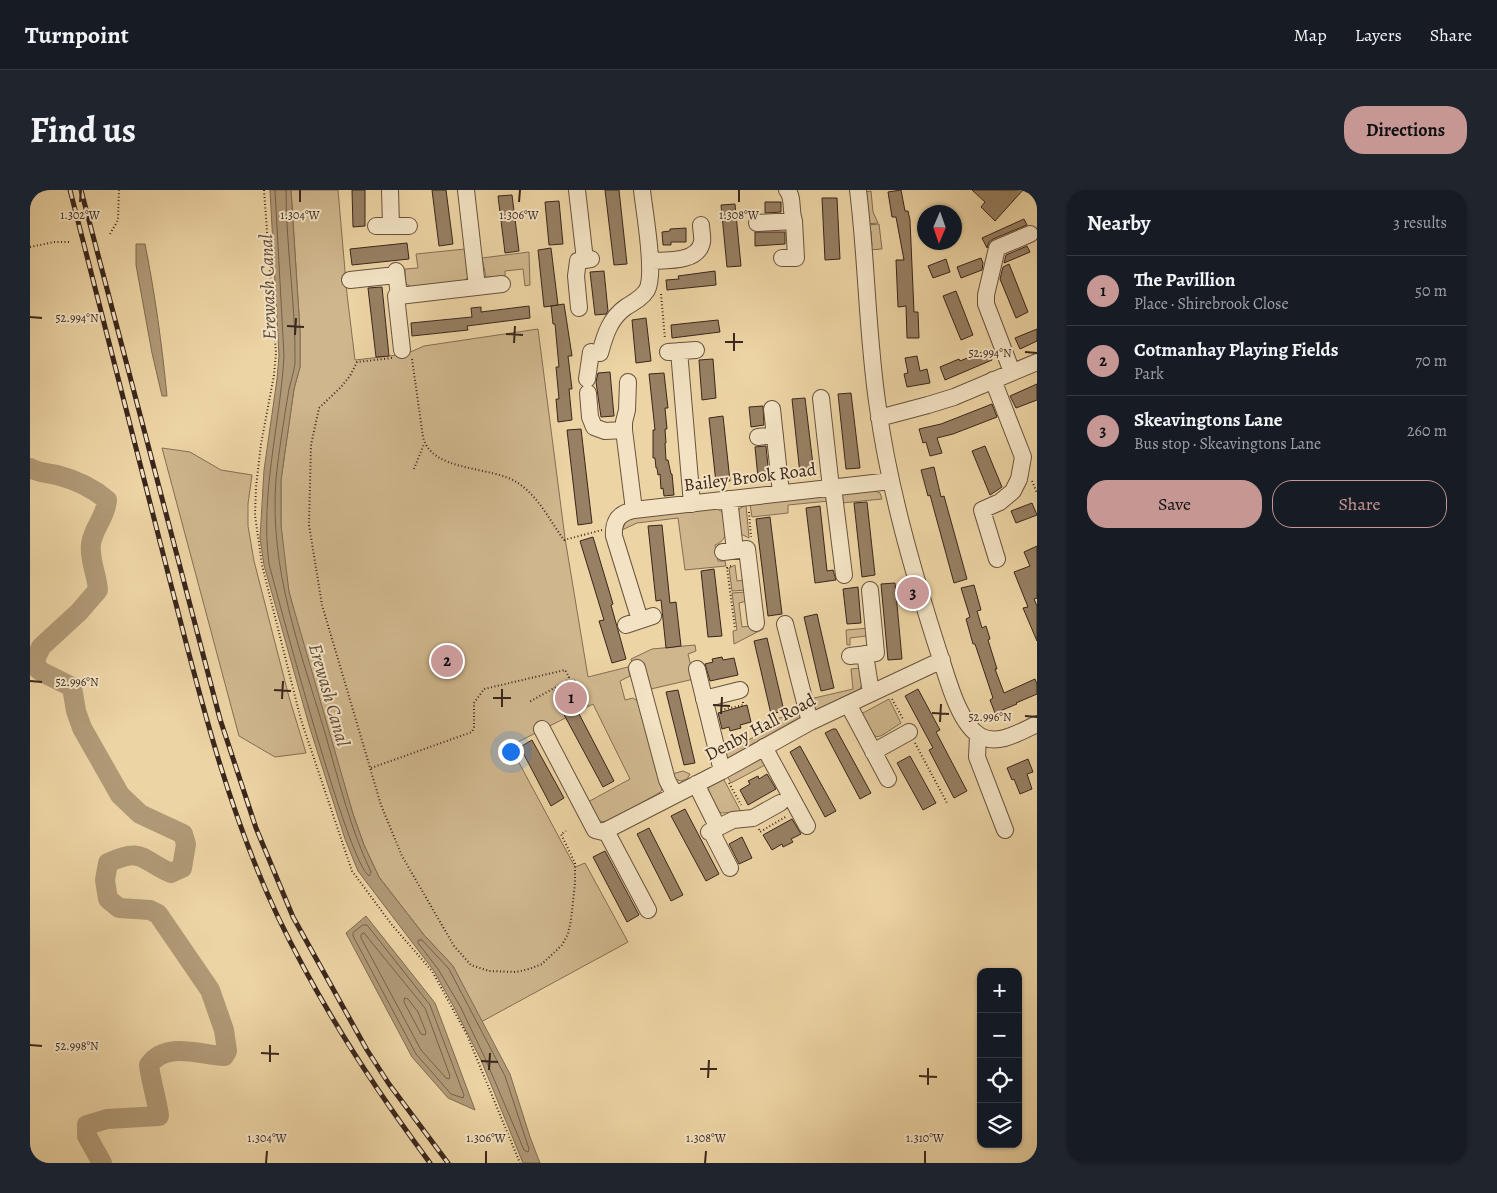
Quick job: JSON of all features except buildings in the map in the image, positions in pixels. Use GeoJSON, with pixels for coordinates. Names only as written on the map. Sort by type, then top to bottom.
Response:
{"type":"FeatureCollection","features":[{"type":"Feature","properties":{"kind":"street"},"geometry":{"type":"LineString","coordinates":[[390,190],[383,226],[409,226]]}},
{"type":"Feature","properties":{"kind":"street"},"geometry":{"type":"LineString","coordinates":[[466,190],[477,287]]}},
{"type":"Feature","properties":{"kind":"street"},"geometry":{"type":"LineString","coordinates":[[577,190],[585,260],[576,276],[579,308]]}},
{"type":"Feature","properties":{"kind":"street"},"geometry":{"type":"LineString","coordinates":[[624,430],[605,431],[594,427],[588,386],[607,330],[625,308],[642,297],[650,282],[650,261],[642,190]]}},
{"type":"Feature","properties":{"kind":"street"},"geometry":{"type":"LineString","coordinates":[[782,258],[796,258],[791,194],[787,190]]}},
{"type":"Feature","properties":{"kind":"street"},"geometry":{"type":"LineString","coordinates":[[858,190],[879,418],[891,481],[917,578],[942,660],[966,723],[978,735],[995,740],[1002,739],[1037,724]]}},
{"type":"Feature","properties":{"kind":"street"},"geometry":{"type":"LineString","coordinates":[[757,222],[794,221]]}},
{"type":"Feature","properties":{"kind":"street"},"geometry":{"type":"LineString","coordinates":[[650,261],[683,258],[694,254],[699,249],[702,241],[700,226]]}},
{"type":"Feature","properties":{"kind":"street"},"geometry":{"type":"LineString","coordinates":[[1012,372],[986,304],[986,295],[997,248],[1030,234]]}},
{"type":"Feature","properties":{"kind":"street"},"geometry":{"type":"LineString","coordinates":[[350,280],[396,273],[401,355]]}},
{"type":"Feature","properties":{"kind":"street"},"geometry":{"type":"LineString","coordinates":[[398,296],[502,284]]}},
{"type":"Feature","properties":{"kind":"street"},"geometry":{"type":"LineString","coordinates":[[681,351],[692,504]]}},
{"type":"Feature","properties":{"kind":"street"},"geometry":{"type":"LineString","coordinates":[[879,418],[934,404],[1037,362]]}},
{"type":"Feature","properties":{"kind":"street"},"geometry":{"type":"LineString","coordinates":[[994,380],[1023,457],[1013,491],[1000,502],[982,510],[997,559]]}},
{"type":"Feature","properties":{"kind":"street"},"geometry":{"type":"LineString","coordinates":[[628,382],[624,430],[634,510]]}},
{"type":"Feature","properties":{"kind":"street"},"geometry":{"type":"LineString","coordinates":[[820,398],[844,575]]}},
{"type":"Feature","properties":{"kind":"street"},"geometry":{"type":"LineString","coordinates":[[772,409],[781,494]]}},
{"type":"Feature","properties":{"kind":"street"},"geometry":{"type":"LineString","coordinates":[[758,437],[775,435]]}},
{"type":"Feature","properties":{"kind":"street","name":"Bailey Brook Road"},"geometry":{"type":"LineString","coordinates":[[615,524],[622,514],[634,510],[891,481]]}},
{"type":"Feature","properties":{"kind":"street"},"geometry":{"type":"LineString","coordinates":[[728,499],[735,558],[756,623]]}},
{"type":"Feature","properties":{"kind":"street"},"geometry":{"type":"LineString","coordinates":[[615,524],[614,536],[640,620]]}},
{"type":"Feature","properties":{"kind":"street"},"geometry":{"type":"LineString","coordinates":[[870,590],[864,654],[871,693]]}},
{"type":"Feature","properties":{"kind":"street"},"geometry":{"type":"LineString","coordinates":[[785,624],[810,722]]}},
{"type":"Feature","properties":{"kind":"street","name":"Denby Hall Road"},"geometry":{"type":"LineString","coordinates":[[603,832],[810,722],[942,660]]}},
{"type":"Feature","properties":{"kind":"street"},"geometry":{"type":"LineString","coordinates":[[636,668],[634,688],[666,780],[675,795]]}},
{"type":"Feature","properties":{"kind":"street"},"geometry":{"type":"LineString","coordinates":[[697,669],[722,770]]}},
{"type":"Feature","properties":{"kind":"street"},"geometry":{"type":"LineString","coordinates":[[704,699],[740,690]]}},
{"type":"Feature","properties":{"kind":"street"},"geometry":{"type":"LineString","coordinates":[[848,704],[888,779]]}},
{"type":"Feature","properties":{"kind":"street"},"geometry":{"type":"LineString","coordinates":[[542,729],[595,830],[603,832],[648,910]]}},
{"type":"Feature","properties":{"kind":"street"},"geometry":{"type":"LineString","coordinates":[[873,752],[909,732]]}},
{"type":"Feature","properties":{"kind":"street"},"geometry":{"type":"LineString","coordinates":[[978,735],[977,756],[1005,830]]}},
{"type":"Feature","properties":{"kind":"street"},"geometry":{"type":"LineString","coordinates":[[764,747],[808,826]]}},
{"type":"Feature","properties":{"kind":"street"},"geometry":{"type":"LineString","coordinates":[[696,784],[716,828],[730,868]]}},
{"type":"Feature","properties":{"kind":"street"},"geometry":{"type":"LineString","coordinates":[[716,828],[732,820],[753,818],[780,803]]}},
{"type":"Feature","properties":{"kind":"path"},"geometry":{"type":"LineString","coordinates":[[110,234],[118,220],[119,190]]}},
{"type":"Feature","properties":{"kind":"path"},"geometry":{"type":"LineString","coordinates":[[264,190],[276,353],[274,375],[261,444],[254,514],[262,565],[301,720],[352,871],[392,925],[432,971],[467,1036],[520,1163]]}},
{"type":"Feature","properties":{"kind":"path"},"geometry":{"type":"LineString","coordinates":[[30,247],[54,242],[72,242]]}},
{"type":"Feature","properties":{"kind":"path"},"geometry":{"type":"LineString","coordinates":[[660,290],[666,353],[681,351]]}},
{"type":"Feature","properties":{"kind":"path"},"geometry":{"type":"LineString","coordinates":[[566,831],[561,834],[575,863],[575,884],[571,920],[568,934],[562,945],[542,964],[516,972],[489,971],[471,965],[454,946],[402,856],[382,805],[322,605],[309,525],[311,445],[319,408],[341,387],[350,376],[357,362],[401,355],[412,357],[424,444],[430,452],[442,460],[504,476],[516,482],[535,497],[564,540],[615,524]]}},
{"type":"Feature","properties":{"kind":"path"},"geometry":{"type":"LineString","coordinates":[[414,469],[424,444]]}},
{"type":"Feature","properties":{"kind":"path"},"geometry":{"type":"LineString","coordinates":[[734,628],[730,592],[735,558],[752,542],[748,497]]}},
{"type":"Feature","properties":{"kind":"path"},"geometry":{"type":"LineString","coordinates":[[730,592],[735,592]]}},
{"type":"Feature","properties":{"kind":"path"},"geometry":{"type":"LineString","coordinates":[[371,768],[472,732],[474,728],[474,702],[484,688],[565,670],[569,677],[567,681],[529,702]]}},
{"type":"Feature","properties":{"kind":"path"},"geometry":{"type":"LineString","coordinates":[[722,770],[748,818]]}},
{"type":"Feature","properties":{"kind":"shaded area"},"geometry":{"type":"Polygon","coordinates":[[[291,190],[338,190],[355,360],[406,354],[424,346],[538,329],[565,538],[588,677],[628,667],[630,676],[620,681],[625,700],[633,698],[639,702],[662,790],[607,822],[598,821],[588,802],[630,779],[593,704],[510,746],[575,867],[585,863],[628,942],[481,1022],[453,966],[424,935],[379,877],[364,845],[303,646],[289,592],[281,525],[281,480],[294,389],[300,367],[300,331],[291,190]]]}},
{"type":"Feature","properties":{"kind":"shaded area"},"geometry":{"type":"Polygon","coordinates":[[[871,191],[873,212],[878,223],[867,224],[865,192],[871,191]]]}},
{"type":"Feature","properties":{"kind":"shaded area"},"geometry":{"type":"Polygon","coordinates":[[[879,224],[882,249],[869,250],[872,246],[871,231],[868,229],[868,225],[879,224]]]}},
{"type":"Feature","properties":{"kind":"shaded area"},"geometry":{"type":"Polygon","coordinates":[[[465,249],[468,277],[464,281],[412,287],[406,284],[405,269],[418,268],[416,254],[465,249]]]}},
{"type":"Feature","properties":{"kind":"shaded area"},"geometry":{"type":"Polygon","coordinates":[[[529,252],[530,285],[525,286],[523,269],[505,271],[505,276],[486,277],[482,258],[529,252]]]}},
{"type":"Feature","properties":{"kind":"shaded area"},"geometry":{"type":"Polygon","coordinates":[[[162,448],[190,452],[221,470],[252,475],[248,504],[248,526],[254,561],[289,697],[306,753],[275,757],[239,736],[162,448]]]}},
{"type":"Feature","properties":{"kind":"shaded area"},"geometry":{"type":"Polygon","coordinates":[[[875,491],[880,493],[882,499],[842,503],[841,496],[843,494],[875,491]]]}},
{"type":"Feature","properties":{"kind":"shaded area"},"geometry":{"type":"Polygon","coordinates":[[[828,495],[829,501],[788,505],[788,513],[752,517],[750,504],[828,495]]]}},
{"type":"Feature","properties":{"kind":"shaded area"},"geometry":{"type":"Polygon","coordinates":[[[746,505],[749,538],[741,534],[738,513],[739,509],[746,505]]]}},
{"type":"Feature","properties":{"kind":"shaded area"},"geometry":{"type":"Polygon","coordinates":[[[715,508],[723,512],[726,527],[723,539],[715,545],[718,561],[725,561],[726,566],[685,570],[678,518],[637,523],[622,530],[626,521],[635,517],[715,508]]]}},
{"type":"Feature","properties":{"kind":"shaded area"},"geometry":{"type":"Polygon","coordinates":[[[735,565],[737,581],[745,580],[746,590],[732,591],[729,568],[735,565]]]}},
{"type":"Feature","properties":{"kind":"shaded area"},"geometry":{"type":"Polygon","coordinates":[[[746,592],[747,601],[739,603],[742,627],[762,623],[763,629],[734,644],[733,631],[737,630],[732,593],[746,592]]]}},
{"type":"Feature","properties":{"kind":"shaded area"},"geometry":{"type":"Polygon","coordinates":[[[869,628],[871,642],[867,643],[866,636],[850,638],[850,645],[847,645],[846,630],[869,628]]]}},
{"type":"Feature","properties":{"kind":"shaded area"},"geometry":{"type":"Polygon","coordinates":[[[695,645],[696,651],[688,654],[694,679],[651,689],[643,662],[632,664],[631,659],[652,649],[695,645]]]}},
{"type":"Feature","properties":{"kind":"shaded area"},"geometry":{"type":"Polygon","coordinates":[[[860,668],[862,684],[860,689],[814,711],[810,699],[853,689],[851,669],[860,668]]]}},
{"type":"Feature","properties":{"kind":"shaded area"},"geometry":{"type":"Polygon","coordinates":[[[889,699],[901,723],[880,736],[873,735],[861,714],[889,699]]]}},
{"type":"Feature","properties":{"kind":"shaded area"},"geometry":{"type":"Polygon","coordinates":[[[801,712],[802,716],[726,759],[723,754],[763,732],[761,723],[801,712]]]}},
{"type":"Feature","properties":{"kind":"shaded area"},"geometry":{"type":"Polygon","coordinates":[[[759,759],[765,765],[731,783],[727,776],[759,759]]]}},
{"type":"Feature","properties":{"kind":"shaded area"},"geometry":{"type":"Polygon","coordinates":[[[683,771],[690,774],[687,779],[681,781],[675,779],[672,774],[683,771]]]}},
{"type":"Feature","properties":{"kind":"shaded area"},"geometry":{"type":"Polygon","coordinates":[[[723,778],[741,812],[722,813],[717,811],[708,789],[723,778]]]}},
{"type":"Feature","properties":{"kind":"water"},"geometry":{"type":"Polygon","coordinates":[[[270,190],[291,190],[300,331],[300,367],[294,389],[281,480],[281,525],[289,592],[353,814],[364,845],[379,877],[424,935],[453,966],[510,1074],[540,1163],[523,1163],[481,1060],[434,971],[358,871],[345,839],[309,725],[264,565],[260,538],[264,470],[279,356],[270,190]]]}},
{"type":"Feature","properties":{"kind":"water"},"geometry":{"type":"Polygon","coordinates":[[[136,244],[145,244],[158,320],[167,396],[162,396],[152,353],[136,265],[136,244]]]}},
{"type":"Feature","properties":{"kind":"water"},"geometry":{"type":"Polygon","coordinates":[[[366,916],[435,1003],[475,1110],[448,1098],[412,1057],[346,933],[366,916]]]}},
{"type":"Feature","properties":{"kind":"waterway"},"geometry":{"type":"LineString","coordinates":[[30,468],[77,482],[90,488],[107,500],[91,544],[91,555],[98,590],[79,612],[41,647],[35,660],[38,669],[72,687],[76,711],[82,728],[120,795],[140,814],[183,834],[186,844],[182,868],[171,873],[142,857],[136,856],[120,858],[108,863],[105,880],[108,899],[119,908],[150,910],[158,914],[210,990],[224,1030],[227,1051],[224,1056],[174,1051],[156,1058],[149,1065],[159,1116],[107,1119],[87,1125],[87,1136],[102,1163]]}},
{"type":"Feature","properties":{"kind":"railway"},"geometry":{"type":"LineString","coordinates":[[70,190],[192,664],[229,793],[244,835],[278,917],[311,982],[367,1074],[430,1163]]}},
{"type":"Feature","properties":{"kind":"railway"},"geometry":{"type":"LineString","coordinates":[[81,190],[220,719],[256,828],[293,917],[367,1050],[389,1084],[448,1163]]}},
{"type":"Feature","properties":{"kind":"place","name":"Skeavingtons Lane"},"geometry":{"type":"Point","coordinates":[913,593]}},
{"type":"Feature","properties":{"kind":"place","name":"Cotmanhay Playing Fields"},"geometry":{"type":"Point","coordinates":[447,661]}},
{"type":"Feature","properties":{"kind":"place","name":"The Pavillion"},"geometry":{"type":"Point","coordinates":[571,698]}},
{"type":"Feature","properties":{"kind":"water label","name":"Erewash Canal"},"geometry":{"type":"Point","coordinates":[268,287]}},
{"type":"Feature","properties":{"kind":"water label","name":"Erewash Canal"},"geometry":{"type":"Point","coordinates":[329,695]}}]}
